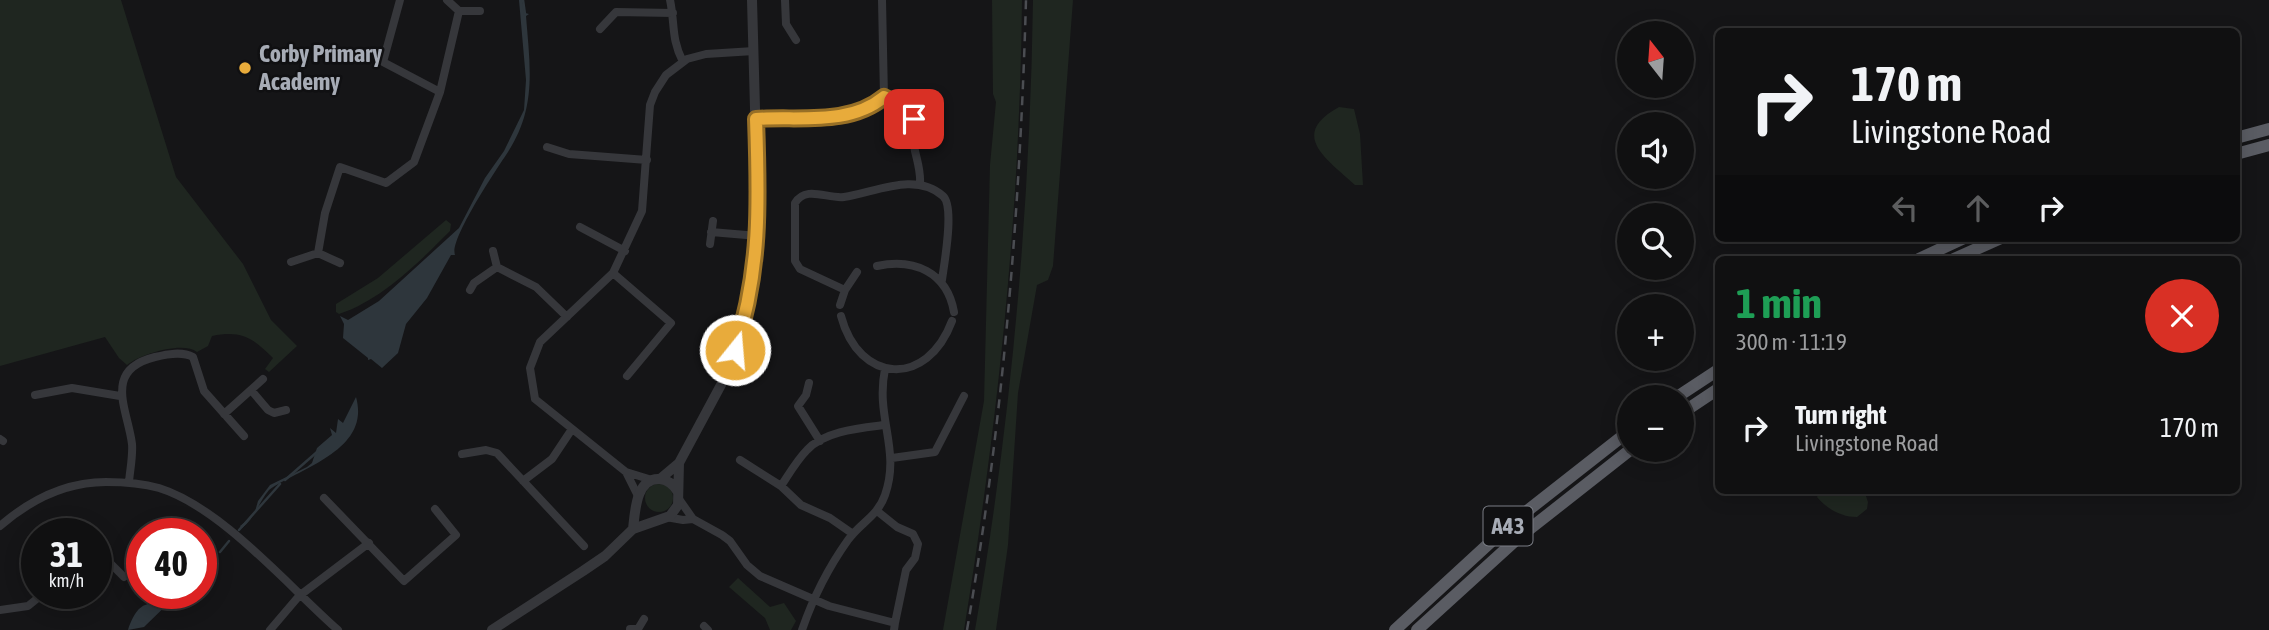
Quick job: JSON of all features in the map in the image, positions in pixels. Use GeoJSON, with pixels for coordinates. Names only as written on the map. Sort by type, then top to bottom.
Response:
{"type":"FeatureCollection","features":[{"type":"Feature","properties":{"kind":"highway"},"geometry":{"type":"LineString","coordinates":[[2240,137],[2269,129]]}},
{"type":"Feature","properties":{"kind":"highway"},"geometry":{"type":"LineString","coordinates":[[2240,154],[2269,145]]}},
{"type":"Feature","properties":{"kind":"highway"},"geometry":{"type":"LineString","coordinates":[[1925,256],[1955,242]]}},
{"type":"Feature","properties":{"kind":"highway"},"geometry":{"type":"LineString","coordinates":[[1961,256],[1992,242]]}},
{"type":"Feature","properties":{"kind":"highway"},"geometry":{"type":"LineString","coordinates":[[1694,386],[1715,372]]}},
{"type":"Feature","properties":{"kind":"highway"},"geometry":{"type":"LineString","coordinates":[[1694,405],[1715,391]]}},
{"type":"Feature","properties":{"kind":"highway","name":"A43"},"geometry":{"type":"LineString","coordinates":[[1395,630],[1508,526],[1617,440]]}},
{"type":"Feature","properties":{"kind":"highway","name":"A43"},"geometry":{"type":"LineString","coordinates":[[1417,630],[1517,539],[1617,460]]}},
{"type":"Feature","properties":{"kind":"street"},"geometry":{"type":"LineString","coordinates":[[400,0],[383,62],[440,92]]}},
{"type":"Feature","properties":{"kind":"street"},"geometry":{"type":"LineString","coordinates":[[447,0],[459,11],[480,11]]}},
{"type":"Feature","properties":{"kind":"street"},"geometry":{"type":"LineString","coordinates":[[670,0],[673,13],[672,33],[682,62]]}},
{"type":"Feature","properties":{"kind":"street"},"geometry":{"type":"LineString","coordinates":[[633,529],[645,484],[679,463],[722,383],[735,350],[753,280],[758,236],[752,0]]}},
{"type":"Feature","properties":{"kind":"street"},"geometry":{"type":"LineString","coordinates":[[785,0],[786,24],[796,40]]}},
{"type":"Feature","properties":{"kind":"street"},"geometry":{"type":"LineString","coordinates":[[883,0],[884,97]]}},
{"type":"Feature","properties":{"kind":"street"},"geometry":{"type":"LineString","coordinates":[[318,253],[325,213],[340,167],[386,183],[414,162],[440,92],[459,11]]}},
{"type":"Feature","properties":{"kind":"street"},"geometry":{"type":"LineString","coordinates":[[600,29],[616,12],[673,13]]}},
{"type":"Feature","properties":{"kind":"street"},"geometry":{"type":"LineString","coordinates":[[754,51],[706,54],[682,62],[666,75],[650,105],[642,211],[613,273],[540,342],[530,368],[535,399],[626,472],[669,482],[693,519],[730,541],[747,565],[760,576],[813,599],[894,627],[906,570],[915,558],[918,544],[913,534],[897,527],[877,511]]}},
{"type":"Feature","properties":{"kind":"street"},"geometry":{"type":"LineString","coordinates":[[756,119],[849,116],[874,105],[884,97]]}},
{"type":"Feature","properties":{"kind":"street"},"geometry":{"type":"LineString","coordinates":[[884,97],[905,108],[914,119],[915,150],[921,170],[920,185]]}},
{"type":"Feature","properties":{"kind":"street"},"geometry":{"type":"LineString","coordinates":[[547,147],[569,154],[647,160]]}},
{"type":"Feature","properties":{"kind":"street"},"geometry":{"type":"LineString","coordinates":[[845,289],[800,269],[795,261],[795,203],[800,196],[807,193],[845,197],[884,187],[920,185],[943,196],[947,203],[942,280],[954,312]]}},
{"type":"Feature","properties":{"kind":"street"},"geometry":{"type":"LineString","coordinates":[[710,243],[713,221]]}},
{"type":"Feature","properties":{"kind":"street"},"geometry":{"type":"LineString","coordinates":[[580,227],[625,251]]}},
{"type":"Feature","properties":{"kind":"street"},"geometry":{"type":"LineString","coordinates":[[711,232],[758,236]]}},
{"type":"Feature","properties":{"kind":"street"},"geometry":{"type":"LineString","coordinates":[[493,251],[497,267],[536,287],[567,317]]}},
{"type":"Feature","properties":{"kind":"street"},"geometry":{"type":"LineString","coordinates":[[291,262],[318,253],[340,263]]}},
{"type":"Feature","properties":{"kind":"street"},"geometry":{"type":"LineString","coordinates":[[877,266],[905,264],[922,268],[942,280]]}},
{"type":"Feature","properties":{"kind":"street"},"geometry":{"type":"LineString","coordinates":[[470,290],[474,283],[497,267]]}},
{"type":"Feature","properties":{"kind":"street"},"geometry":{"type":"LineString","coordinates":[[840,305],[845,289],[858,272]]}},
{"type":"Feature","properties":{"kind":"street"},"geometry":{"type":"LineString","coordinates":[[613,273],[671,323],[627,376]]}},
{"type":"Feature","properties":{"kind":"street"},"geometry":{"type":"LineString","coordinates":[[841,316],[857,349],[885,369],[909,368],[926,359],[943,340],[951,321]]}},
{"type":"Feature","properties":{"kind":"street"},"geometry":{"type":"LineString","coordinates":[[129,482],[132,446],[120,396],[123,382],[137,364],[162,355],[185,354],[193,357],[200,386],[244,436]]}},
{"type":"Feature","properties":{"kind":"street"},"geometry":{"type":"LineString","coordinates":[[802,630],[813,599],[853,534],[877,511],[891,475],[892,458],[880,397],[885,369]]}},
{"type":"Feature","properties":{"kind":"street"},"geometry":{"type":"LineString","coordinates":[[224,414],[263,379]]}},
{"type":"Feature","properties":{"kind":"street"},"geometry":{"type":"LineString","coordinates":[[809,383],[806,395],[798,406],[820,441]]}},
{"type":"Feature","properties":{"kind":"street"},"geometry":{"type":"LineString","coordinates":[[35,395],[72,388],[120,396]]}},
{"type":"Feature","properties":{"kind":"street"},"geometry":{"type":"LineString","coordinates":[[251,390],[268,410],[274,413],[286,410]]}},
{"type":"Feature","properties":{"kind":"street"},"geometry":{"type":"LineString","coordinates":[[892,458],[935,452],[964,396]]}},
{"type":"Feature","properties":{"kind":"street"},"geometry":{"type":"LineString","coordinates":[[781,486],[807,449],[820,441],[843,432],[884,425]]}},
{"type":"Feature","properties":{"kind":"street"},"geometry":{"type":"LineString","coordinates":[[523,481],[552,459],[572,429]]}},
{"type":"Feature","properties":{"kind":"street"},"geometry":{"type":"LineString","coordinates":[[462,454],[486,450],[497,453],[584,546]]}},
{"type":"Feature","properties":{"kind":"street"},"geometry":{"type":"LineString","coordinates":[[740,460],[781,486],[801,505],[830,518],[853,534]]}},
{"type":"Feature","properties":{"kind":"street"},"geometry":{"type":"LineString","coordinates":[[492,630],[583,572],[605,556],[633,529],[675,511],[681,475],[679,463]]}},
{"type":"Feature","properties":{"kind":"street"},"geometry":{"type":"LineString","coordinates":[[626,472],[645,514],[662,518],[693,519]]}},
{"type":"Feature","properties":{"kind":"street"},"geometry":{"type":"LineString","coordinates":[[0,526],[18,510],[50,493],[77,485],[129,482],[159,488],[200,508],[252,551],[338,630]]}},
{"type":"Feature","properties":{"kind":"street"},"geometry":{"type":"LineString","coordinates":[[324,498],[404,581],[456,536],[435,509]]}},
{"type":"Feature","properties":{"kind":"street"},"geometry":{"type":"LineString","coordinates":[[270,630],[299,596],[369,543]]}},
{"type":"Feature","properties":{"kind":"street"},"geometry":{"type":"LineString","coordinates":[[112,566],[124,577]]}},
{"type":"Feature","properties":{"kind":"street"},"geometry":{"type":"LineString","coordinates":[[0,610],[21,607]]}},
{"type":"Feature","properties":{"kind":"street"},"geometry":{"type":"LineString","coordinates":[[635,629],[644,619]]}},
{"type":"Feature","properties":{"kind":"shaded area"},"geometry":{"type":"Polygon","coordinates":[[[0,0],[121,0],[176,177],[243,264],[271,320],[297,346],[269,372],[265,369],[273,358],[246,337],[231,334],[212,336],[208,346],[197,352],[172,348],[142,357],[127,365],[105,337],[0,366],[0,0]]]}},
{"type":"Feature","properties":{"kind":"shaded area"},"geometry":{"type":"Polygon","coordinates":[[[519,0],[522,0],[525,13],[529,14],[526,16],[530,70],[524,119],[508,152],[466,221],[455,247],[455,255],[451,255],[427,298],[406,324],[398,353],[382,368],[371,359],[368,360],[343,338],[344,324],[340,316],[348,320],[379,301],[459,228],[485,178],[504,151],[524,110],[526,80],[519,0]]]}},
{"type":"Feature","properties":{"kind":"shaded area"},"geometry":{"type":"Polygon","coordinates":[[[992,0],[1022,0],[1012,237],[997,395],[964,630],[943,630],[984,401],[990,165],[996,102],[993,94],[992,0]]]}},
{"type":"Feature","properties":{"kind":"shaded area"},"geometry":{"type":"Polygon","coordinates":[[[1033,0],[1073,0],[1053,266],[1048,280],[1037,285],[1018,393],[1008,545],[996,630],[975,630],[999,473],[1016,316],[1028,158],[1033,0]]]}},
{"type":"Feature","properties":{"kind":"shaded area"},"geometry":{"type":"Polygon","coordinates":[[[1339,107],[1354,109],[1360,134],[1363,185],[1355,185],[1317,147],[1314,137],[1316,127],[1324,117],[1339,107]]]}},
{"type":"Feature","properties":{"kind":"shaded area"},"geometry":{"type":"Polygon","coordinates":[[[446,220],[451,224],[450,231],[399,279],[355,308],[339,314],[336,312],[336,304],[378,278],[446,220]]]}},
{"type":"Feature","properties":{"kind":"shaded area"},"geometry":{"type":"Polygon","coordinates":[[[356,397],[358,415],[353,431],[344,444],[331,455],[269,490],[254,513],[258,501],[270,485],[312,463],[317,448],[332,435],[330,428],[336,433],[338,419],[343,423],[356,397]]]}},
{"type":"Feature","properties":{"kind":"shaded area"},"geometry":{"type":"Polygon","coordinates":[[[659,484],[669,488],[673,498],[669,508],[659,512],[649,508],[645,498],[649,488],[659,484]]]}},
{"type":"Feature","properties":{"kind":"shaded area"},"geometry":{"type":"Polygon","coordinates":[[[1819,494],[1865,494],[1867,509],[1857,517],[1851,517],[1830,509],[1817,497],[1819,494]]]}},
{"type":"Feature","properties":{"kind":"shaded area"},"geometry":{"type":"Polygon","coordinates":[[[253,516],[242,528],[240,526],[253,516]]]}},
{"type":"Feature","properties":{"kind":"shaded area"},"geometry":{"type":"Polygon","coordinates":[[[738,578],[770,607],[784,603],[796,621],[791,630],[770,630],[765,618],[729,587],[738,578]]]}},
{"type":"Feature","properties":{"kind":"shaded area"},"geometry":{"type":"Polygon","coordinates":[[[163,609],[144,627],[128,630],[138,611],[163,609]]]}},
{"type":"Feature","properties":{"kind":"waterway"},"geometry":{"type":"LineString","coordinates":[[523,0],[525,14]]}},
{"type":"Feature","properties":{"kind":"waterway"},"geometry":{"type":"LineString","coordinates":[[285,480],[317,452]]}},
{"type":"Feature","properties":{"kind":"waterway"},"geometry":{"type":"LineString","coordinates":[[239,530],[280,484]]}},
{"type":"Feature","properties":{"kind":"waterway"},"geometry":{"type":"LineString","coordinates":[[220,552],[229,541]]}},
{"type":"Feature","properties":{"kind":"railway"},"geometry":{"type":"LineString","coordinates":[[967,630],[991,473],[1008,316],[1026,0]]}},
{"type":"Feature","properties":{"kind":"place","name":"Corby Primary Academy"},"geometry":{"type":"Point","coordinates":[245,68]}},
{"type":"Feature","properties":{"kind":"route"},"geometry":{"type":"LineString","coordinates":[[735,350],[748,306],[756,258],[756,119],[849,116],[863,111],[884,97],[895,100],[914,119]]}}]}
